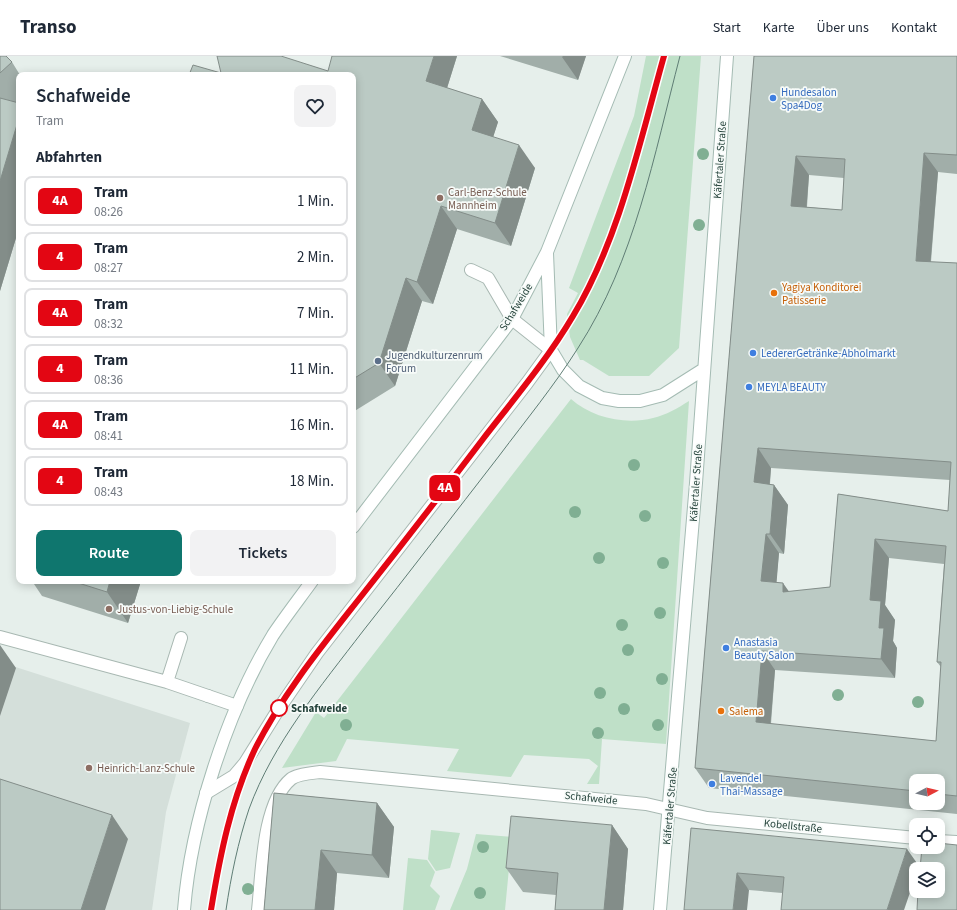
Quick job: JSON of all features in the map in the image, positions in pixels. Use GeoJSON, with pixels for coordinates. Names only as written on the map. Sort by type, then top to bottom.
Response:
{"type":"FeatureCollection","features":[{"type":"Feature","properties":{"kind":"main road","name":"Schafweide"},"geometry":{"type":"LineString","coordinates":[[356,523],[512,319],[547,252],[625,56]]}},
{"type":"Feature","properties":{"kind":"main road","name":"Käfertaler Straße"},"geometry":{"type":"LineString","coordinates":[[660,910],[670,809],[727,56]]}},
{"type":"Feature","properties":{"kind":"main road"},"geometry":{"type":"LineString","coordinates":[[206,793],[234,776],[245,763],[316,653],[527,383],[550,350],[547,252]]}},
{"type":"Feature","properties":{"kind":"main road"},"geometry":{"type":"LineString","coordinates":[[471,270],[488,278],[512,319],[550,350],[563,370],[579,386],[602,398],[619,402],[640,401],[663,395],[704,369]]}},
{"type":"Feature","properties":{"kind":"main road"},"geometry":{"type":"LineString","coordinates":[[184,910],[186,890],[198,823],[206,793],[237,706],[273,636],[310,584]]}},
{"type":"Feature","properties":{"kind":"main road"},"geometry":{"type":"LineString","coordinates":[[0,636],[167,682],[237,706]]}},
{"type":"Feature","properties":{"kind":"main road"},"geometry":{"type":"LineString","coordinates":[[167,682],[181,638]]}},
{"type":"Feature","properties":{"kind":"main road","name":"Schafweide"},"geometry":{"type":"LineString","coordinates":[[258,910],[265,836],[276,797],[291,778],[320,772],[646,804],[670,809]]}},
{"type":"Feature","properties":{"kind":"main road","name":"Kobellstraße"},"geometry":{"type":"LineString","coordinates":[[670,809],[707,818],[909,837]]}},
{"type":"Feature","properties":{"kind":"main road"},"geometry":{"type":"LineString","coordinates":[[945,841],[957,842]]}},
{"type":"Feature","properties":{"kind":"shaded area","name":"Heinrich-Lanz-Schule"},"geometry":{"type":"Polygon","coordinates":[[[0,662],[190,723],[166,812],[152,910],[0,910],[0,662]]]}},
{"type":"Feature","properties":{"kind":"green space"},"geometry":{"type":"Polygon","coordinates":[[[646,56],[701,56],[679,348],[649,376],[609,376],[583,360],[580,360],[570,337],[567,314],[578,293],[569,288],[634,116],[646,56]]]}},
{"type":"Feature","properties":{"kind":"green space"},"geometry":{"type":"Polygon","coordinates":[[[571,399],[579,406],[599,415],[632,421],[658,417],[689,401],[666,744],[602,739],[599,784],[587,784],[598,766],[589,759],[524,755],[511,777],[447,771],[459,749],[347,739],[336,761],[282,768],[316,712],[324,718],[571,399]]]}},
{"type":"Feature","properties":{"kind":"green space"},"geometry":{"type":"Polygon","coordinates":[[[431,830],[460,833],[450,868],[436,871],[428,859],[431,830]]]}},
{"type":"Feature","properties":{"kind":"green space"},"geometry":{"type":"Polygon","coordinates":[[[476,834],[512,837],[505,910],[450,910],[467,869],[476,834]]]}},
{"type":"Feature","properties":{"kind":"green space"},"geometry":{"type":"Polygon","coordinates":[[[408,858],[427,860],[435,872],[430,886],[440,896],[435,910],[403,910],[408,858]]]}},
{"type":"Feature","properties":{"kind":"building"},"geometry":{"type":"Polygon","coordinates":[[[0,56],[6,56],[12,62],[0,73],[0,56]]]}},
{"type":"Feature","properties":{"kind":"building","name":"Carl-Benz-Schule Mannheim"},"geometry":{"type":"Polygon","coordinates":[[[217,56],[281,56],[328,71],[332,56],[434,56],[426,81],[482,99],[472,130],[519,145],[495,223],[441,206],[417,282],[406,278],[379,363],[356,377],[356,72],[221,72],[217,56]]]}},
{"type":"Feature","properties":{"kind":"building"},"geometry":{"type":"Polygon","coordinates":[[[754,56],[957,56],[957,155],[924,153],[916,261],[957,263],[957,796],[945,795],[945,774],[909,774],[909,790],[695,768],[754,56]],[[796,156],[791,206],[842,210],[845,159],[796,156]],[[758,448],[754,482],[774,485],[770,534],[766,534],[761,581],[783,583],[783,592],[830,587],[838,494],[948,511],[951,462],[758,448]],[[875,539],[870,600],[881,601],[879,628],[884,628],[881,659],[762,651],[756,722],[936,741],[941,662],[937,662],[946,546],[875,539]]]}},
{"type":"Feature","properties":{"kind":"building","name":"Carl-Benz-Schule Mannheim"},"geometry":{"type":"Polygon","coordinates":[[[193,65],[218,72],[190,72],[193,65]]]}},
{"type":"Feature","properties":{"kind":"building"},"geometry":{"type":"Polygon","coordinates":[[[0,98],[16,102],[16,128],[0,181],[0,98]]]}},
{"type":"Feature","properties":{"kind":"building"},"geometry":{"type":"Polygon","coordinates":[[[82,584],[109,584],[107,592],[82,584]]]}},
{"type":"Feature","properties":{"kind":"building"},"geometry":{"type":"Polygon","coordinates":[[[0,779],[112,815],[81,910],[0,910],[0,779]]]}},
{"type":"Feature","properties":{"kind":"building"},"geometry":{"type":"Polygon","coordinates":[[[274,793],[377,803],[372,855],[321,850],[315,910],[264,910],[274,793]]]}},
{"type":"Feature","properties":{"kind":"building"},"geometry":{"type":"Polygon","coordinates":[[[511,816],[612,825],[604,910],[555,910],[558,873],[506,868],[511,816]]]}},
{"type":"Feature","properties":{"kind":"building"},"geometry":{"type":"Polygon","coordinates":[[[691,828],[907,849],[887,910],[781,910],[784,877],[737,873],[733,910],[684,910],[691,828]]]}},
{"type":"Feature","properties":{"kind":"building"},"geometry":{"type":"Polygon","coordinates":[[[945,844],[957,845],[957,910],[917,910],[918,898],[945,898],[945,862],[921,862],[921,854],[945,854],[945,844]]]}},
{"type":"Feature","properties":{"kind":"tram line"},"geometry":{"type":"LineString","coordinates":[[211,910],[218,869],[233,808],[247,768],[266,729],[278,709],[303,671],[541,363],[573,316],[589,286],[604,255],[616,223],[637,156],[664,56]]}},
{"type":"Feature","properties":{"kind":"tram line","name":"4A"},"geometry":{"type":"LineString","coordinates":[[211,910],[218,862],[232,806],[256,749],[278,710],[316,653],[527,383],[575,314],[602,259],[619,214],[664,56]]}},
{"type":"Feature","properties":{"kind":"tram line"},"geometry":{"type":"LineString","coordinates":[[226,910],[235,859],[249,809],[271,761],[285,738],[315,694],[550,389],[578,348],[598,314],[614,279],[641,206],[680,56]]}},
{"type":"Feature","properties":{"kind":"place","name":"Hundesalon Spa4Dog"},"geometry":{"type":"Point","coordinates":[773,98]}},
{"type":"Feature","properties":{"kind":"place","name":"Carl-Benz-Schule Mannheim"},"geometry":{"type":"Point","coordinates":[440,198]}},
{"type":"Feature","properties":{"kind":"place","name":"Yagiya Konditorei Patisserie"},"geometry":{"type":"Point","coordinates":[774,293]}},
{"type":"Feature","properties":{"kind":"place","name":"LedererGetränke-Abholmarkt"},"geometry":{"type":"Point","coordinates":[753,353]}},
{"type":"Feature","properties":{"kind":"place","name":"Jugendkulturzenrum Forum"},"geometry":{"type":"Point","coordinates":[378,361]}},
{"type":"Feature","properties":{"kind":"place","name":"MEYLA BEAUTY"},"geometry":{"type":"Point","coordinates":[749,387]}},
{"type":"Feature","properties":{"kind":"place","name":"Justus-von-Liebig-Schule"},"geometry":{"type":"Point","coordinates":[109,609]}},
{"type":"Feature","properties":{"kind":"place","name":"Anastasia Beauty Salon"},"geometry":{"type":"Point","coordinates":[726,648]}},
{"type":"Feature","properties":{"kind":"place","name":"Schafweide"},"geometry":{"type":"Point","coordinates":[279,708]}},
{"type":"Feature","properties":{"kind":"place","name":"Salema"},"geometry":{"type":"Point","coordinates":[721,711]}},
{"type":"Feature","properties":{"kind":"place","name":"Heinrich-Lanz-Schule"},"geometry":{"type":"Point","coordinates":[89,768]}},
{"type":"Feature","properties":{"kind":"place","name":"Lavendel Thai-Massage"},"geometry":{"type":"Point","coordinates":[712,784]}}]}
